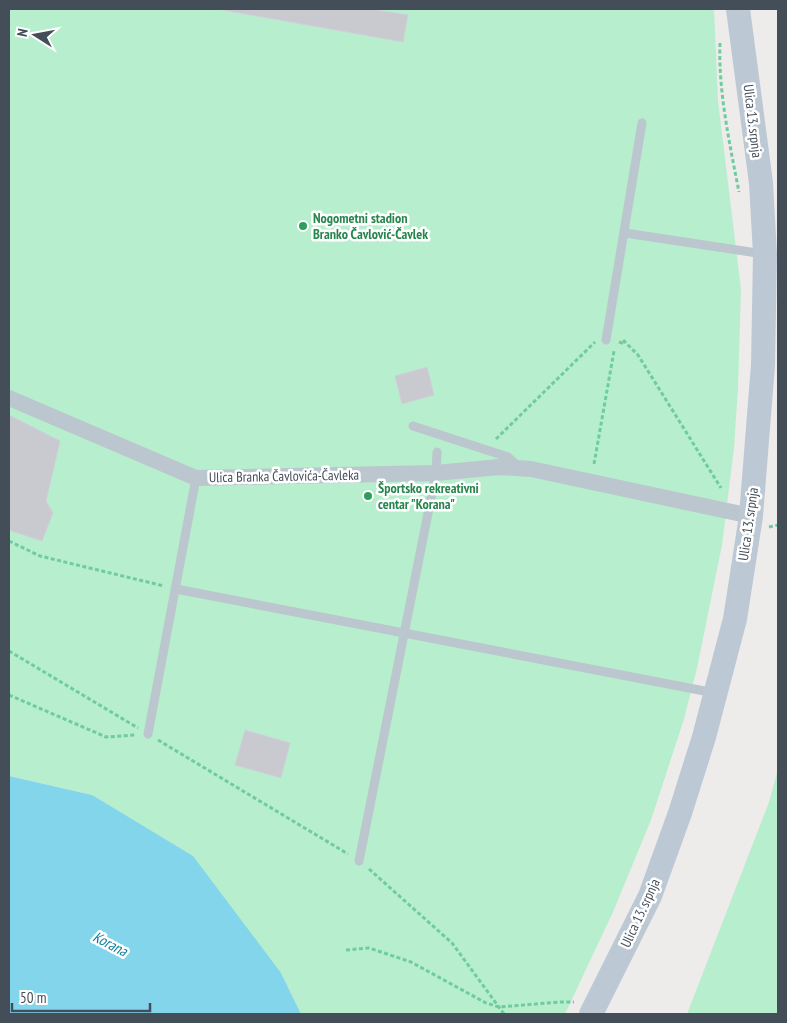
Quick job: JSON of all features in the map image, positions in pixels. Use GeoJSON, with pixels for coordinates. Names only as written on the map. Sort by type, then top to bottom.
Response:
{"type":"FeatureCollection","features":[{"type":"Feature","properties":{"kind":"street","name":"Ulica 13. srpnja"},"geometry":{"type":"LineString","coordinates":[[585,1008],[650,896],[680,813],[716,694],[735,619],[750,516],[763,365],[765,254],[761,183],[738,9]]}},
{"type":"Feature","properties":{"kind":"street","name":"Ulica Branka Čavlovića-Čavleka"},"geometry":{"type":"LineString","coordinates":[[9,398],[196,478],[436,473],[499,467],[520,468],[750,516]]}},
{"type":"Feature","properties":{"kind":"lane"},"geometry":{"type":"LineString","coordinates":[[606,340],[642,124]]}},
{"type":"Feature","properties":{"kind":"lane"},"geometry":{"type":"LineString","coordinates":[[625,233],[765,254]]}},
{"type":"Feature","properties":{"kind":"lane"},"geometry":{"type":"LineString","coordinates":[[414,426],[508,457],[520,468]]}},
{"type":"Feature","properties":{"kind":"lane"},"geometry":{"type":"LineString","coordinates":[[359,861],[436,473],[437,452]]}},
{"type":"Feature","properties":{"kind":"lane"},"geometry":{"type":"LineString","coordinates":[[148,734],[196,478]]}},
{"type":"Feature","properties":{"kind":"lane"},"geometry":{"type":"LineString","coordinates":[[176,589],[716,694]]}},
{"type":"Feature","properties":{"kind":"path"},"geometry":{"type":"LineString","coordinates":[[720,36],[719,59],[731,156],[741,201]]}},
{"type":"Feature","properties":{"kind":"path"},"geometry":{"type":"LineString","coordinates":[[492,443],[598,339],[606,340]]}},
{"type":"Feature","properties":{"kind":"path"},"geometry":{"type":"LineString","coordinates":[[594,464],[616,342],[622,342],[623,340],[638,356],[721,488]]}},
{"type":"Feature","properties":{"kind":"path"},"geometry":{"type":"LineString","coordinates":[[9,541],[40,556],[176,589]]}},
{"type":"Feature","properties":{"kind":"path"},"geometry":{"type":"LineString","coordinates":[[9,651],[359,861],[452,943],[504,1014]]}},
{"type":"Feature","properties":{"kind":"path"},"geometry":{"type":"LineString","coordinates":[[9,695],[106,737],[148,734]]}},
{"type":"Feature","properties":{"kind":"path"},"geometry":{"type":"LineString","coordinates":[[346,950],[369,948],[411,962],[486,1003],[499,1007],[560,1002],[585,1008]]}},
{"type":"Feature","properties":{"kind":"green space","name":"Športsko rekreativni centar \"Korana\""},"geometry":{"type":"Polygon","coordinates":[[[9,9],[714,9],[718,101],[741,289],[734,448],[722,545],[697,668],[684,719],[651,820],[613,912],[565,1014],[301,1014],[281,973],[92,795],[9,776],[9,9]]]}},
{"type":"Feature","properties":{"kind":"green space"},"geometry":{"type":"Polygon","coordinates":[[[778,769],[778,1014],[687,1014],[769,802],[778,769]]]}},
{"type":"Feature","properties":{"kind":"water","name":"Korana"},"geometry":{"type":"Polygon","coordinates":[[[9,776],[92,795],[193,856],[281,973],[301,1014],[9,1014],[9,776]]]}},
{"type":"Feature","properties":{"kind":"building"},"geometry":{"type":"Polygon","coordinates":[[[217,9],[371,9],[408,15],[403,42],[217,9]]]}},
{"type":"Feature","properties":{"kind":"building"},"geometry":{"type":"Polygon","coordinates":[[[427,367],[434,395],[402,404],[395,376],[427,367]]]}},
{"type":"Feature","properties":{"kind":"building"},"geometry":{"type":"Polygon","coordinates":[[[9,415],[60,441],[46,501],[53,513],[42,541],[9,530],[9,415]]]}},
{"type":"Feature","properties":{"kind":"building"},"geometry":{"type":"Polygon","coordinates":[[[245,730],[290,743],[281,778],[235,765],[245,730]]]}},
{"type":"Feature","properties":{"kind":"place","name":"Nogometni stadion Branko Čavlović-Čavlek"},"geometry":{"type":"Point","coordinates":[303,226]}},
{"type":"Feature","properties":{"kind":"place","name":"Športsko rekreativni centar \"Korana\""},"geometry":{"type":"Point","coordinates":[368,496]}}]}
